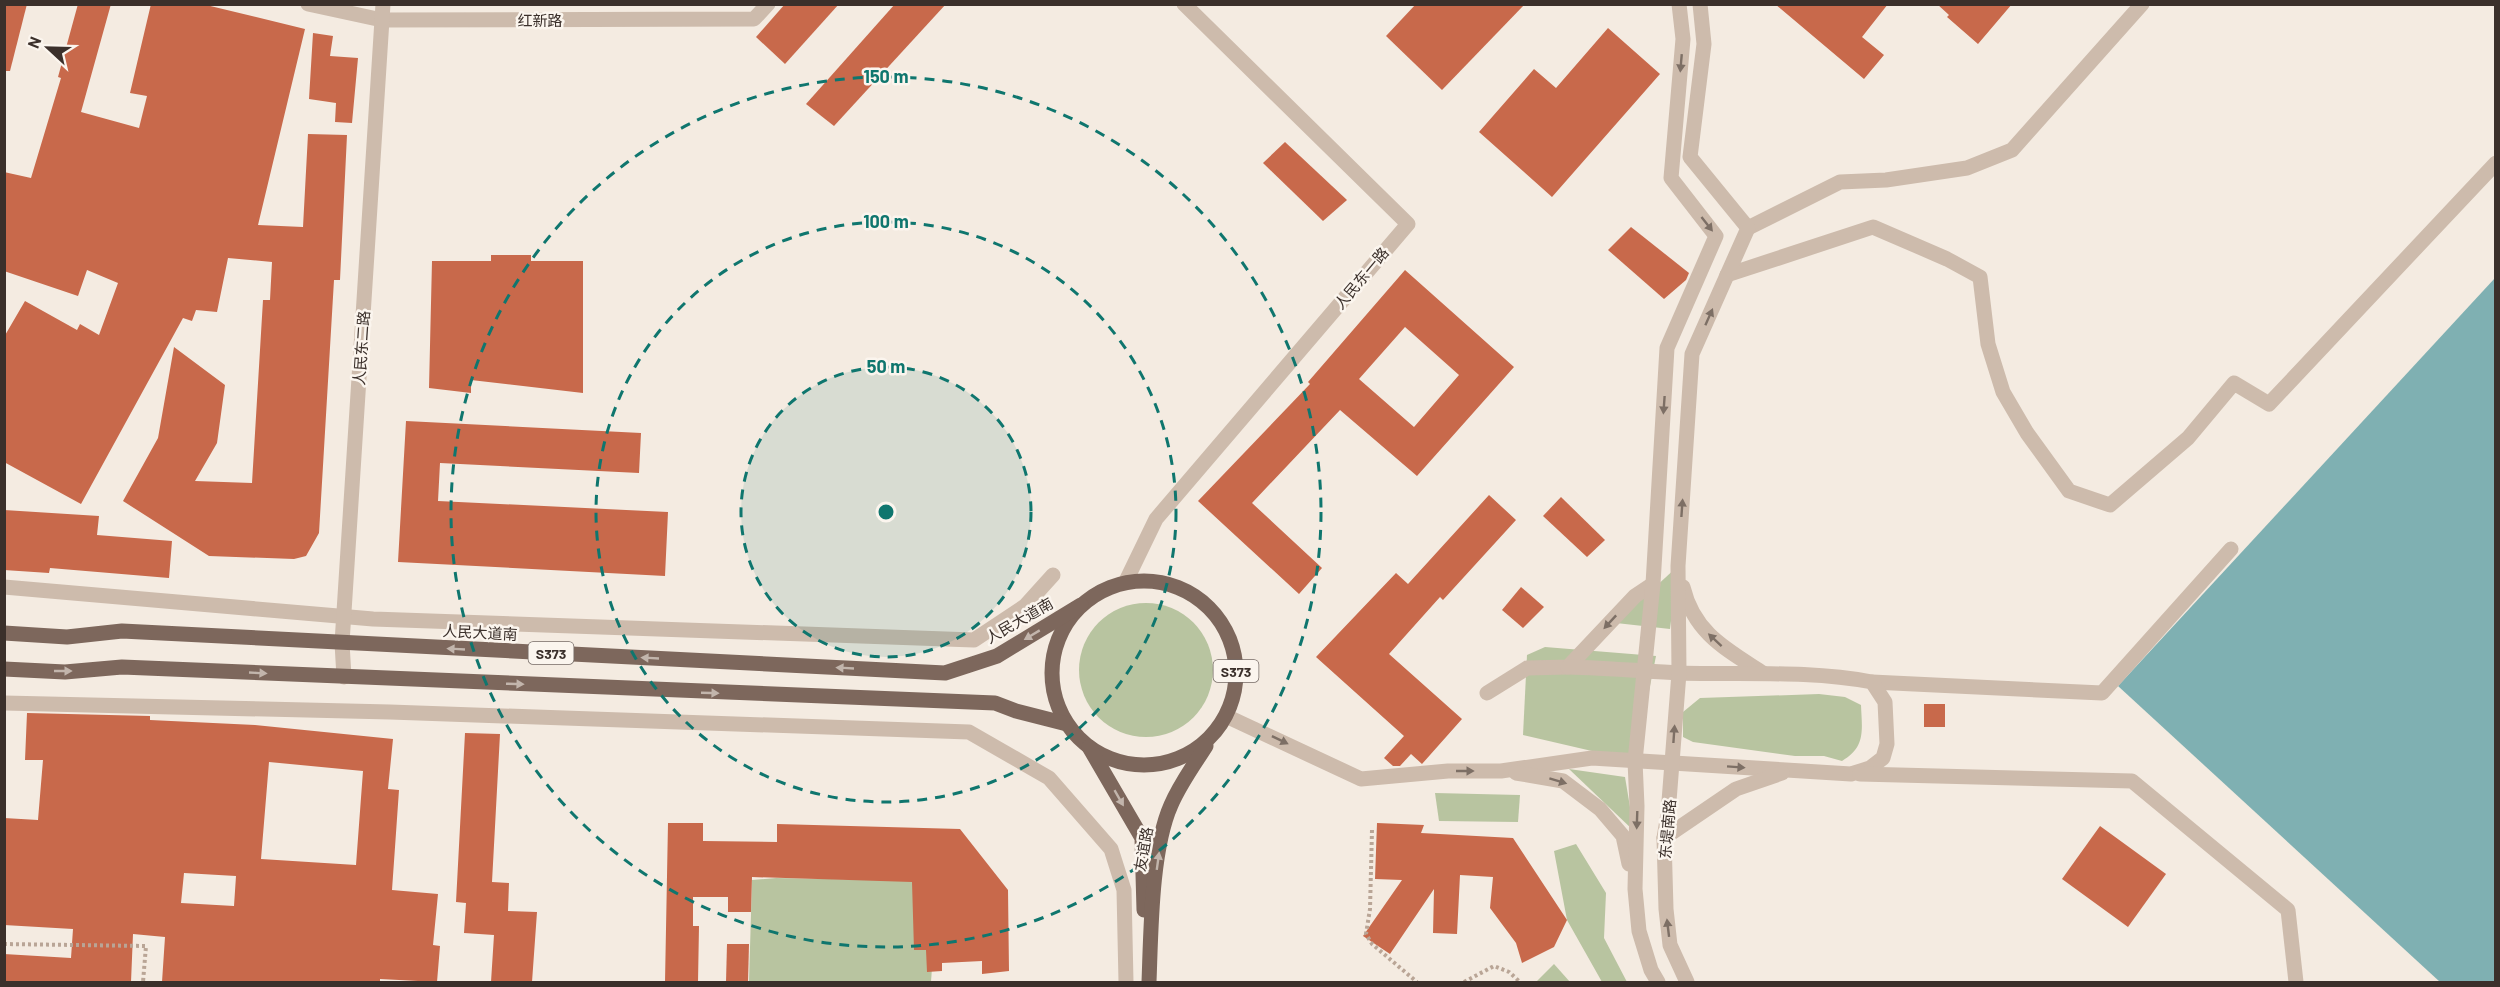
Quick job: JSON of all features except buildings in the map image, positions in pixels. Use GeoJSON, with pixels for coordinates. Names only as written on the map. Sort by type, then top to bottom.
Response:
{"type":"FeatureCollection","features":[{"type":"Feature","properties":{"kind":"main road","name":"S373"},"geometry":{"type":"LineString","coordinates":[[1156,580],[1185,588],[1209,605],[1227,629],[1236,657],[1236,687],[1226,716],[1213,735],[1192,752],[1167,763],[1140,765],[1113,760],[1089,747],[1067,723],[1056,700],[1052,674],[1055,649],[1065,624],[1082,604],[1102,590],[1126,581],[1156,580]]}},
{"type":"Feature","properties":{"kind":"main road","name":"人民大道南"},"geometry":{"type":"LineString","coordinates":[[4,633],[67,637],[122,631],[945,673],[997,656],[1082,604]]}},
{"type":"Feature","properties":{"kind":"main road","name":"S373"},"geometry":{"type":"LineString","coordinates":[[4,669],[65,672],[122,667],[995,703],[1016,711],[1067,723]]}},
{"type":"Feature","properties":{"kind":"main road","name":"友谊路"},"geometry":{"type":"LineString","coordinates":[[1147,982],[1153,895],[1161,842],[1170,807],[1213,735]]}},
{"type":"Feature","properties":{"kind":"main road","name":"友谊路"},"geometry":{"type":"LineString","coordinates":[[1089,747],[1142,838],[1147,982]]}},
{"type":"Feature","properties":{"kind":"street","name":"红新路"},"geometry":{"type":"LineString","coordinates":[[308,4],[382,12],[754,19],[768,4]]}},
{"type":"Feature","properties":{"kind":"street","name":"人民东一路"},"geometry":{"type":"LineString","coordinates":[[1126,581],[1156,519],[1408,224],[1184,4]]}},
{"type":"Feature","properties":{"kind":"street","name":"东堤南路"},"geometry":{"type":"LineString","coordinates":[[1658,982],[1651,970],[1639,931],[1635,889],[1637,806],[1635,761],[1653,584],[1667,348],[1716,236],[1671,178],[1683,39],[1679,4]]}},
{"type":"Feature","properties":{"kind":"street"},"geometry":{"type":"LineString","coordinates":[[1700,4],[1704,44],[1690,157],[1748,228],[1840,183],[1886,180],[1967,168],[2012,150],[2142,4]]}},
{"type":"Feature","properties":{"kind":"street","name":"人民东二路"},"geometry":{"type":"LineString","coordinates":[[344,677],[342,643],[382,12]]}},
{"type":"Feature","properties":{"kind":"street"},"geometry":{"type":"LineString","coordinates":[[1727,275],[1874,227],[1947,259],[1980,277],[1988,344],[2003,392],[2027,433],[2069,491],[2110,505],[2188,438],[2234,383],[2269,404],[2496,163]]}},
{"type":"Feature","properties":{"kind":"street","name":"东堤南路"},"geometry":{"type":"LineString","coordinates":[[1687,982],[1670,945],[1666,909],[1664,838],[1668,814],[1679,673],[1678,567],[1692,354],[1748,228]]}},
{"type":"Feature","properties":{"kind":"street"},"geometry":{"type":"LineString","coordinates":[[1487,693],[1527,668],[1568,666],[1679,673],[1764,673],[1853,678],[1872,682],[2102,693],[2231,549]]}},
{"type":"Feature","properties":{"kind":"street"},"geometry":{"type":"LineString","coordinates":[[1678,567],[1692,615],[1716,644],[1764,673]]}},
{"type":"Feature","properties":{"kind":"street"},"geometry":{"type":"LineString","coordinates":[[4,587],[373,619],[974,640],[1025,606],[1053,575]]}},
{"type":"Feature","properties":{"kind":"street"},"geometry":{"type":"LineString","coordinates":[[1568,666],[1635,596],[1653,584]]}},
{"type":"Feature","properties":{"kind":"street"},"geometry":{"type":"LineString","coordinates":[[1851,774],[1870,768],[1883,758],[1887,744],[1886,702],[1872,682]]}},
{"type":"Feature","properties":{"kind":"street"},"geometry":{"type":"LineString","coordinates":[[4,703],[402,712],[969,732],[1049,778],[1111,849],[1124,890],[1126,982]]}},
{"type":"Feature","properties":{"kind":"street"},"geometry":{"type":"LineString","coordinates":[[1226,716],[1361,778],[1448,771],[1501,771],[1592,758],[1851,774],[2132,781],[2288,910],[2296,982]]}},
{"type":"Feature","properties":{"kind":"street"},"geometry":{"type":"LineString","coordinates":[[1501,771],[1563,781],[1600,809],[1623,836],[1635,889]]}},
{"type":"Feature","properties":{"kind":"street"},"geometry":{"type":"LineString","coordinates":[[1664,838],[1736,789],[1788,771]]}},
{"type":"Feature","properties":{"kind":"path"},"geometry":{"type":"LineString","coordinates":[[1372,830],[1370,909],[1366,934],[1372,944],[1417,982]]}},
{"type":"Feature","properties":{"kind":"path"},"geometry":{"type":"LineString","coordinates":[[4,944],[146,946],[143,982]]}},
{"type":"Feature","properties":{"kind":"path"},"geometry":{"type":"LineString","coordinates":[[1464,982],[1494,966],[1509,972],[1520,982]]}},
{"type":"Feature","properties":{"kind":"green space"},"geometry":{"type":"Polygon","coordinates":[[[1678,566],[1670,629],[1616,623],[1678,566]]]}},
{"type":"Feature","properties":{"kind":"green space"},"geometry":{"type":"Polygon","coordinates":[[[1146,603],[1172,608],[1193,623],[1208,644],[1213,670],[1208,696],[1193,717],[1172,732],[1146,737],[1120,732],[1099,717],[1084,696],[1079,670],[1084,644],[1099,623],[1120,608],[1146,603]]]}},
{"type":"Feature","properties":{"kind":"green space"},"geometry":{"type":"Polygon","coordinates":[[[1545,647],[1656,656],[1635,761],[1523,735],[1527,655],[1545,647]]]}},
{"type":"Feature","properties":{"kind":"green space"},"geometry":{"type":"Polygon","coordinates":[[[1819,694],[1845,697],[1861,705],[1862,730],[1859,744],[1850,756],[1842,761],[1824,756],[1795,756],[1693,742],[1683,737],[1683,712],[1700,698],[1819,694]]]}},
{"type":"Feature","properties":{"kind":"green space"},"geometry":{"type":"Polygon","coordinates":[[[1569,769],[1625,777],[1634,831],[1569,769]]]}},
{"type":"Feature","properties":{"kind":"green space"},"geometry":{"type":"Polygon","coordinates":[[[1435,793],[1520,795],[1518,822],[1439,821],[1435,793]]]}},
{"type":"Feature","properties":{"kind":"green space"},"geometry":{"type":"Polygon","coordinates":[[[1576,844],[1606,893],[1604,938],[1627,982],[1602,982],[1567,920],[1554,851],[1576,844]]]}},
{"type":"Feature","properties":{"kind":"green space"},"geometry":{"type":"Polygon","coordinates":[[[776,878],[938,881],[931,982],[749,982],[752,880],[776,878]]]}},
{"type":"Feature","properties":{"kind":"green space"},"geometry":{"type":"Polygon","coordinates":[[[1554,964],[1570,982],[1537,981],[1554,964]]]}},
{"type":"Feature","properties":{"kind":"water"},"geometry":{"type":"Polygon","coordinates":[[[2495,278],[2495,982],[2440,982],[2118,686],[2495,278]]]}}]}
